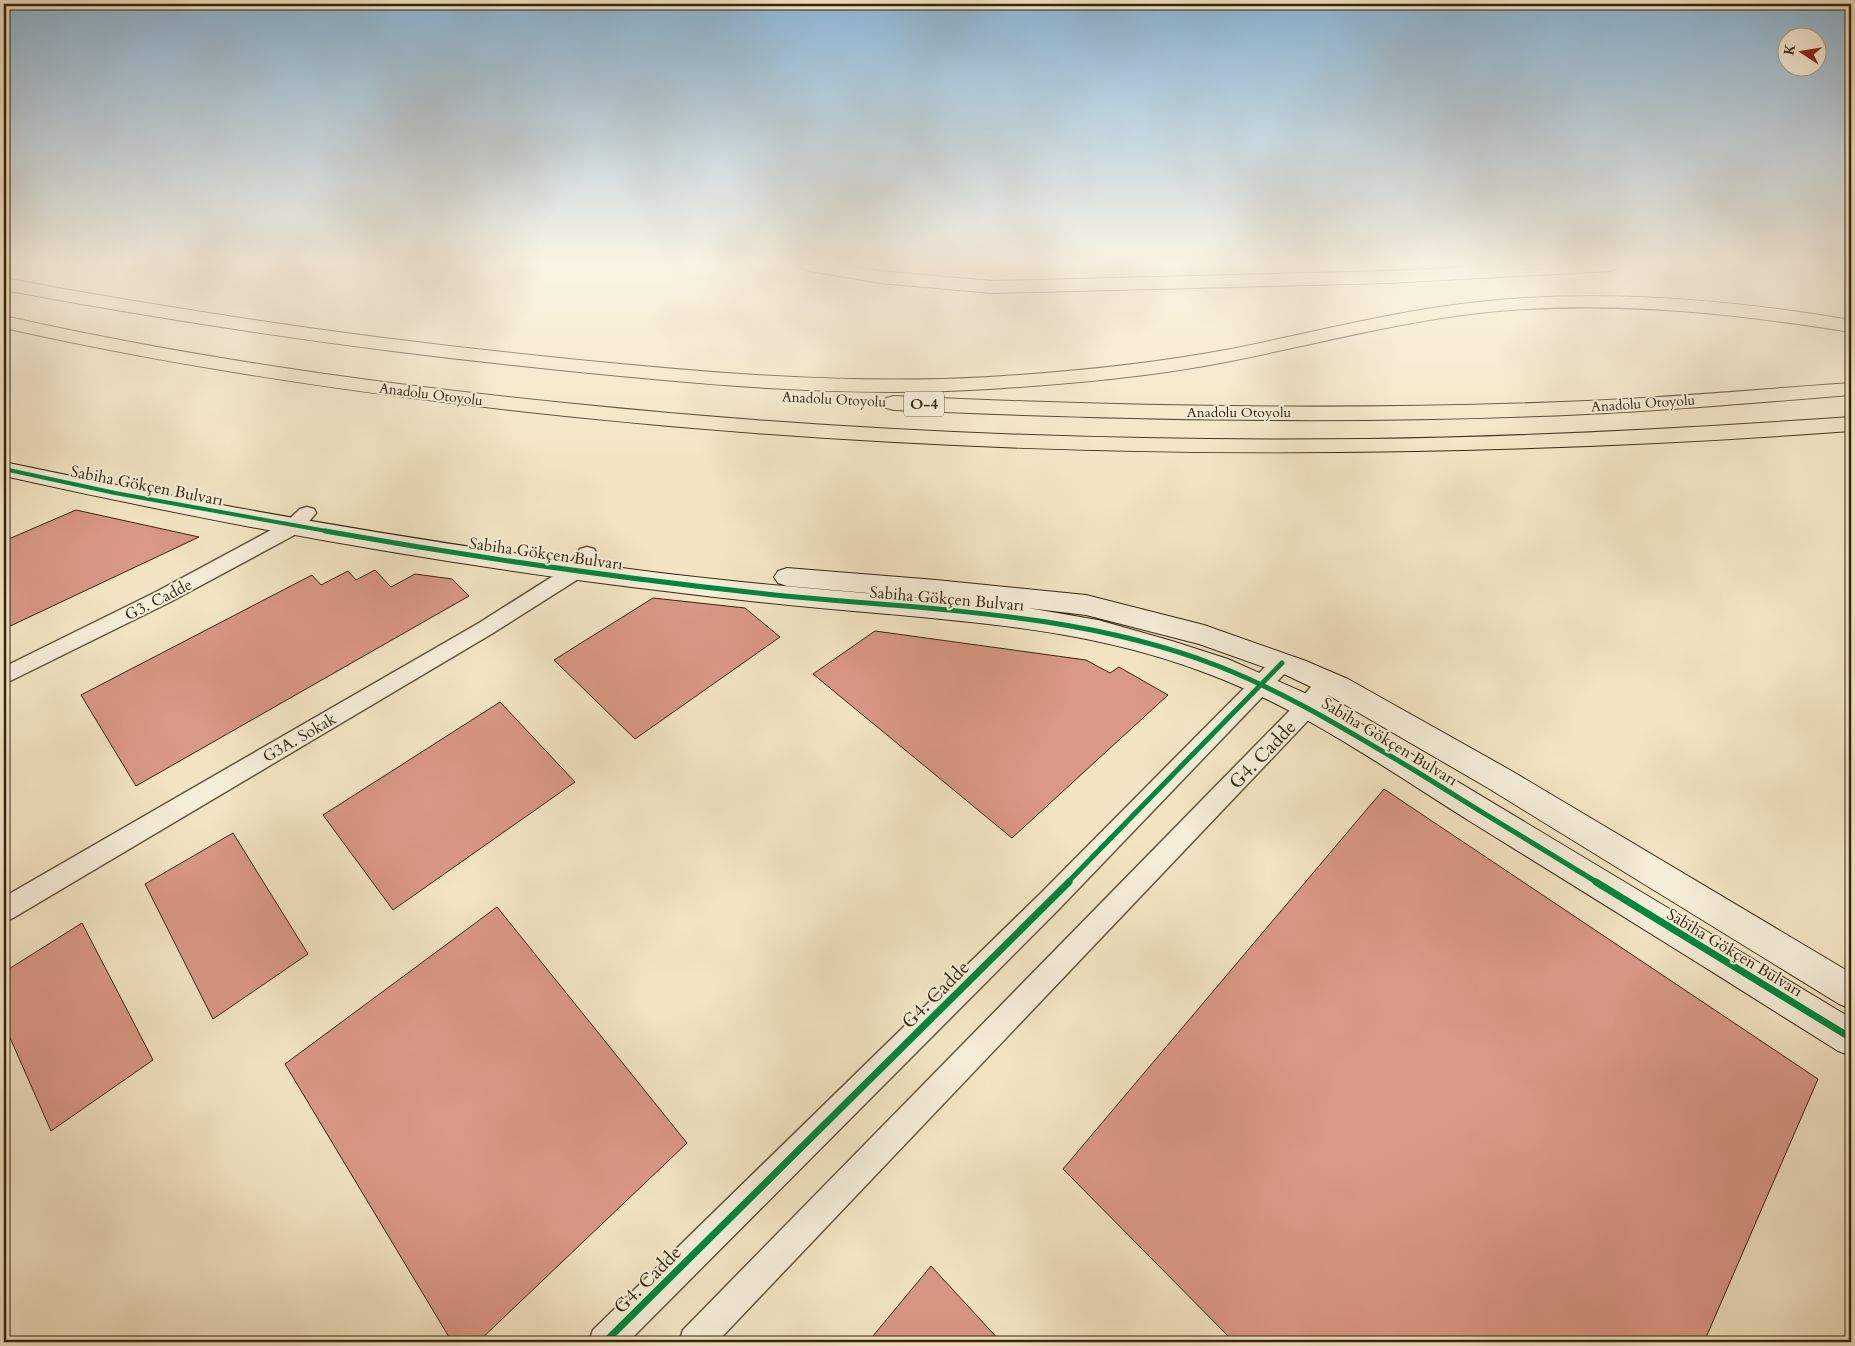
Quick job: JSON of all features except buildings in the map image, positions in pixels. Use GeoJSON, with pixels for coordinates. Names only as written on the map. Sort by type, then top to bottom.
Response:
{"type":"FeatureCollection","features":[{"type":"Feature","properties":{"kind":"highway","name":"Anadolu Otoyolu"},"geometry":{"type":"LineString","coordinates":[[33,328],[191,360],[364,386],[672,421],[911,436],[1127,444],[1368,446],[1599,439],[1851,424]]}},
{"type":"Feature","properties":{"kind":"highway","name":"Anadolu Otoyolu"},"geometry":{"type":"LineString","coordinates":[[198,328],[329,349],[653,386],[821,399],[1069,410],[1242,413],[1550,409],[1851,389]]}},
{"type":"Feature","properties":{"kind":"highway"},"geometry":{"type":"LineString","coordinates":[[272,328],[447,352],[694,377],[852,386],[983,384],[1144,369],[1200,361],[1352,328]]}},
{"type":"Feature","properties":{"kind":"street","name":"Sabiha Gökçen Bulvarı"},"geometry":{"type":"LineString","coordinates":[[4,449],[160,484],[300,520]]}},
{"type":"Feature","properties":{"kind":"street","name":"Sabiha Gökçen Bulvarı"},"geometry":{"type":"LineString","coordinates":[[4,469],[115,493],[582,562],[758,593],[950,610],[1071,624],[1172,651],[1218,666],[1308,706],[1851,1038]]}},
{"type":"Feature","properties":{"kind":"street","name":"G3. Cadde"},"geometry":{"type":"LineString","coordinates":[[4,676],[163,597],[300,520]]}},
{"type":"Feature","properties":{"kind":"street","name":"Sabiha Gökçen Bulvarı"},"geometry":{"type":"LineString","coordinates":[[582,562],[936,589],[1086,605],[1204,635],[1328,682],[1499,779],[1851,992]]}},
{"type":"Feature","properties":{"kind":"street","name":"G3A. Sokak"},"geometry":{"type":"LineString","coordinates":[[4,910],[486,628],[582,562]]}},
{"type":"Feature","properties":{"kind":"street","name":"G4. Cadde"},"geometry":{"type":"LineString","coordinates":[[605,1342],[1050,901],[1282,663]]}},
{"type":"Feature","properties":{"kind":"street","name":"G4. Cadde"},"geometry":{"type":"LineString","coordinates":[[695,1342],[1308,706],[1328,682]]}},
{"type":"Feature","properties":{"kind":"cycle path"},"geometry":{"type":"LineString","coordinates":[[4,469],[115,493],[410,546],[637,579],[768,594],[1016,616],[1098,630],[1172,651],[1218,666],[1315,710],[1851,1038]]}},
{"type":"Feature","properties":{"kind":"cycle path"},"geometry":{"type":"LineString","coordinates":[[605,1342],[1050,901],[1282,663]]}}]}
